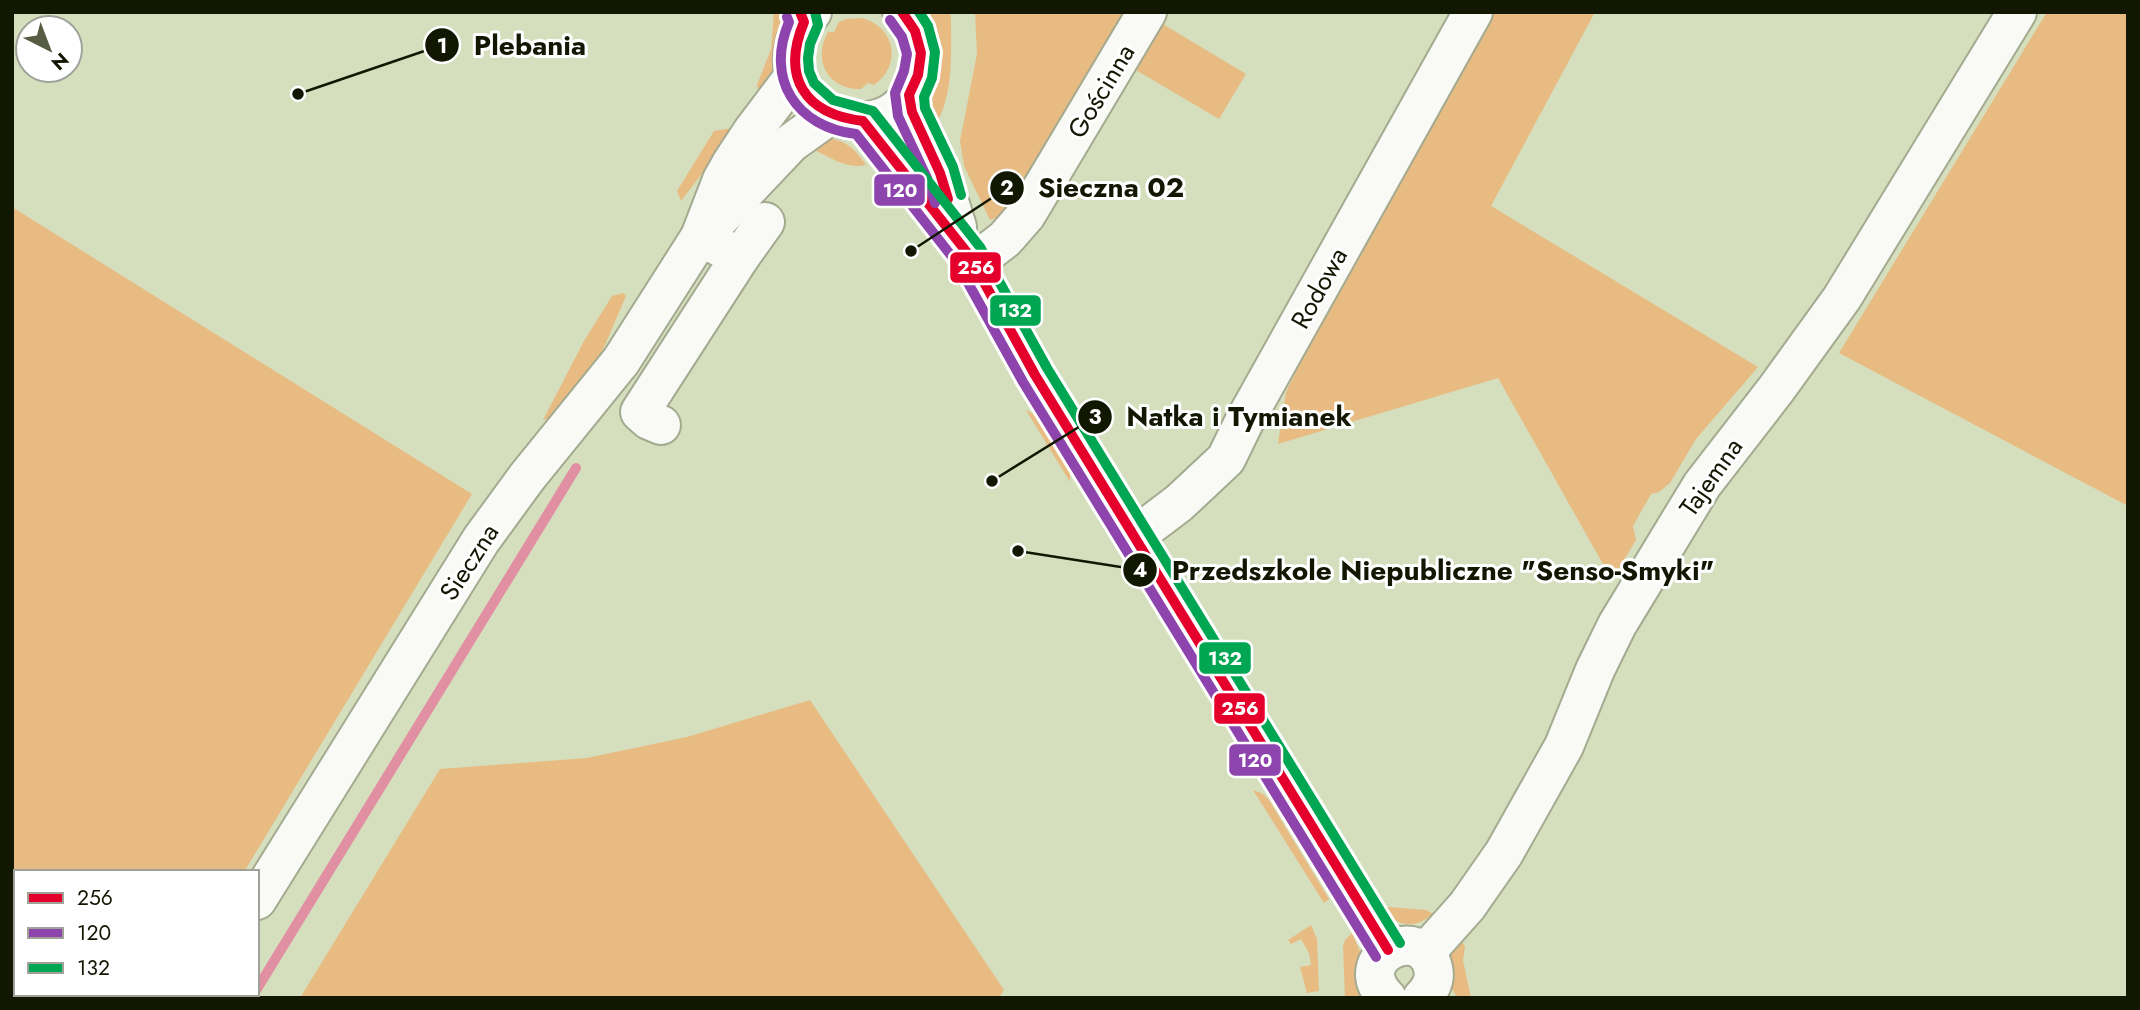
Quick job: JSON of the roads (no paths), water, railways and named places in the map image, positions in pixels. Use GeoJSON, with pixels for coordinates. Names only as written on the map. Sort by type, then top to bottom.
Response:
{"type":"FeatureCollection","features":[{"type":"Feature","properties":{"kind":"street"},"geometry":{"type":"LineString","coordinates":[[903,12],[915,31],[921,53],[918,75],[909,95],[912,112],[940,173],[971,259],[1035,375],[1388,950]]}},
{"type":"Feature","properties":{"kind":"street","name":"Gościnna"},"geometry":{"type":"LineString","coordinates":[[971,259],[1005,239],[1026,215],[1147,12]]}},
{"type":"Feature","properties":{"kind":"street","name":"Rodowa"},"geometry":{"type":"LineString","coordinates":[[1134,537],[1179,502],[1226,459],[1473,12]]}},
{"type":"Feature","properties":{"kind":"street","name":"Tajemna"},"geometry":{"type":"LineString","coordinates":[[1425,953],[1467,906],[1504,853],[1564,746],[1617,625],[1702,485],[1842,298],[2017,12]]}},
{"type":"Feature","properties":{"kind":"street"},"geometry":{"type":"LineString","coordinates":[[806,16],[793,53],[796,75],[808,99],[878,137],[971,259]]}},
{"type":"Feature","properties":{"kind":"street","name":"Sieczna"},"geometry":{"type":"LineString","coordinates":[[259,897],[481,540],[527,477],[621,361],[700,237],[731,164],[796,75]]}},
{"type":"Feature","properties":{"kind":"street","name":"Sieczna"},"geometry":{"type":"LineString","coordinates":[[700,237],[791,143],[846,118],[888,113],[909,95]]}},
{"type":"Feature","properties":{"kind":"street"},"geometry":{"type":"LineString","coordinates":[[661,425],[640,412],[765,222]]}},
{"type":"Feature","properties":{"kind":"street"},"geometry":{"type":"LineString","coordinates":[[700,237],[740,257]]}},
{"type":"Feature","properties":{"kind":"street"},"geometry":{"type":"LineString","coordinates":[[1387,998],[1378,987],[1375,974],[1379,961],[1388,950],[1407,945],[1425,953],[1433,968],[1432,986],[1427,996]]}},
{"type":"Feature","properties":{"kind":"waterway"},"geometry":{"type":"LineString","coordinates":[[259,986],[576,468]]}},
{"type":"Feature","properties":{"kind":"place","name":"Plebania"},"geometry":{"type":"Point","coordinates":[298,94]}},
{"type":"Feature","properties":{"kind":"place","name":"Sieczna 02"},"geometry":{"type":"Point","coordinates":[911,251]}},
{"type":"Feature","properties":{"kind":"place","name":"Natka i Tymianek"},"geometry":{"type":"Point","coordinates":[992,481]}},
{"type":"Feature","properties":{"kind":"place","name":"Przedszkole Niepubliczne \"Senso-Smyki\""},"geometry":{"type":"Point","coordinates":[1018,551]}}]}
